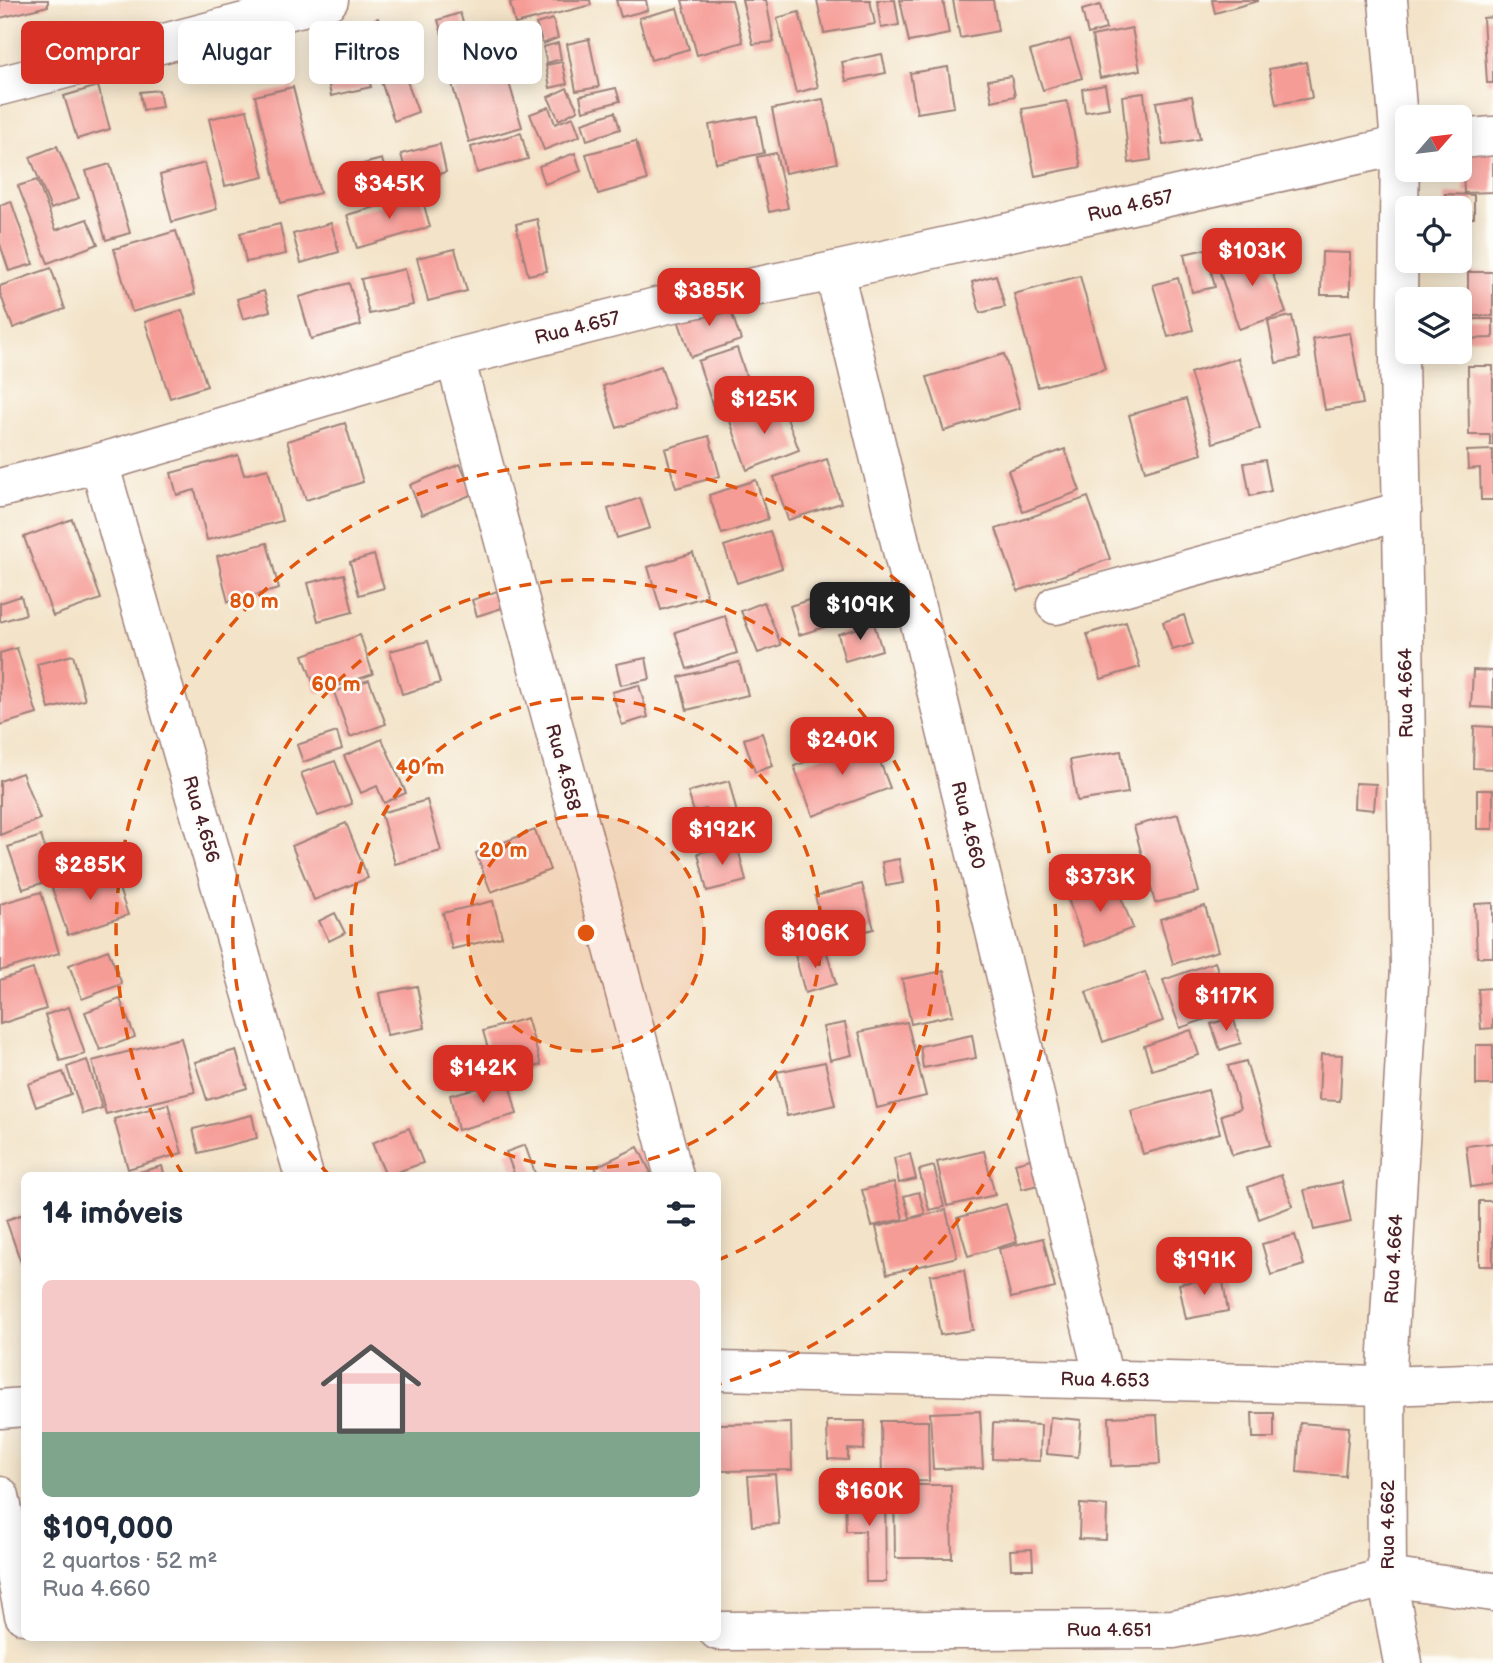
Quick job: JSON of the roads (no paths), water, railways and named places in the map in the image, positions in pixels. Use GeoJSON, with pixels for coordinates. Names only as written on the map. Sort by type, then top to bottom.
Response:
{"type":"FeatureCollection","features":[{"type":"Feature","properties":{"kind":"street"},"geometry":{"type":"LineString","coordinates":[[0,86],[329,0]]}},
{"type":"Feature","properties":{"kind":"street","name":"Rua 4.664"},"geometry":{"type":"LineString","coordinates":[[1388,0],[1400,105]]}},
{"type":"Feature","properties":{"kind":"street"},"geometry":{"type":"LineString","coordinates":[[1472,138],[1493,136]]}},
{"type":"Feature","properties":{"kind":"street","name":"Rua 4.657"},"geometry":{"type":"LineString","coordinates":[[0,488],[99,463],[455,358],[664,305],[834,271],[1395,146]]}},
{"type":"Feature","properties":{"kind":"street","name":"Rua 4.664"},"geometry":{"type":"LineString","coordinates":[[1386,1386],[1410,968],[1398,304],[1403,182]]}},
{"type":"Feature","properties":{"kind":"street","name":"Rua 4.660"},"geometry":{"type":"LineString","coordinates":[[834,271],[1104,1380]]}},
{"type":"Feature","properties":{"kind":"street","name":"Rua 4.658"},"geometry":{"type":"LineString","coordinates":[[455,358],[673,1172]]}},
{"type":"Feature","properties":{"kind":"street","name":"Rua 4.656"},"geometry":{"type":"LineString","coordinates":[[99,463],[303,1172]]}},
{"type":"Feature","properties":{"kind":"street"},"geometry":{"type":"LineString","coordinates":[[1056,605],[1402,511]]}},
{"type":"Feature","properties":{"kind":"street","name":"Rua 4.653"},"geometry":{"type":"LineString","coordinates":[[721,1360],[1104,1380],[1386,1386],[1493,1382]]}},
{"type":"Feature","properties":{"kind":"street","name":"Rua 4.662"},"geometry":{"type":"LineString","coordinates":[[1386,1386],[1387,1577],[1403,1663]]}},
{"type":"Feature","properties":{"kind":"street"},"geometry":{"type":"LineString","coordinates":[[0,1409],[21,1406]]}},
{"type":"Feature","properties":{"kind":"street"},"geometry":{"type":"LineString","coordinates":[[0,1496],[21,1600]]}},
{"type":"Feature","properties":{"kind":"street","name":"Rua 4.651"},"geometry":{"type":"LineString","coordinates":[[730,1642],[1173,1629],[1253,1615],[1387,1577],[1493,1592]]}},
{"type":"Feature","properties":{"kind":"street"},"geometry":{"type":"LineString","coordinates":[[0,1627],[21,1627]]}}]}
